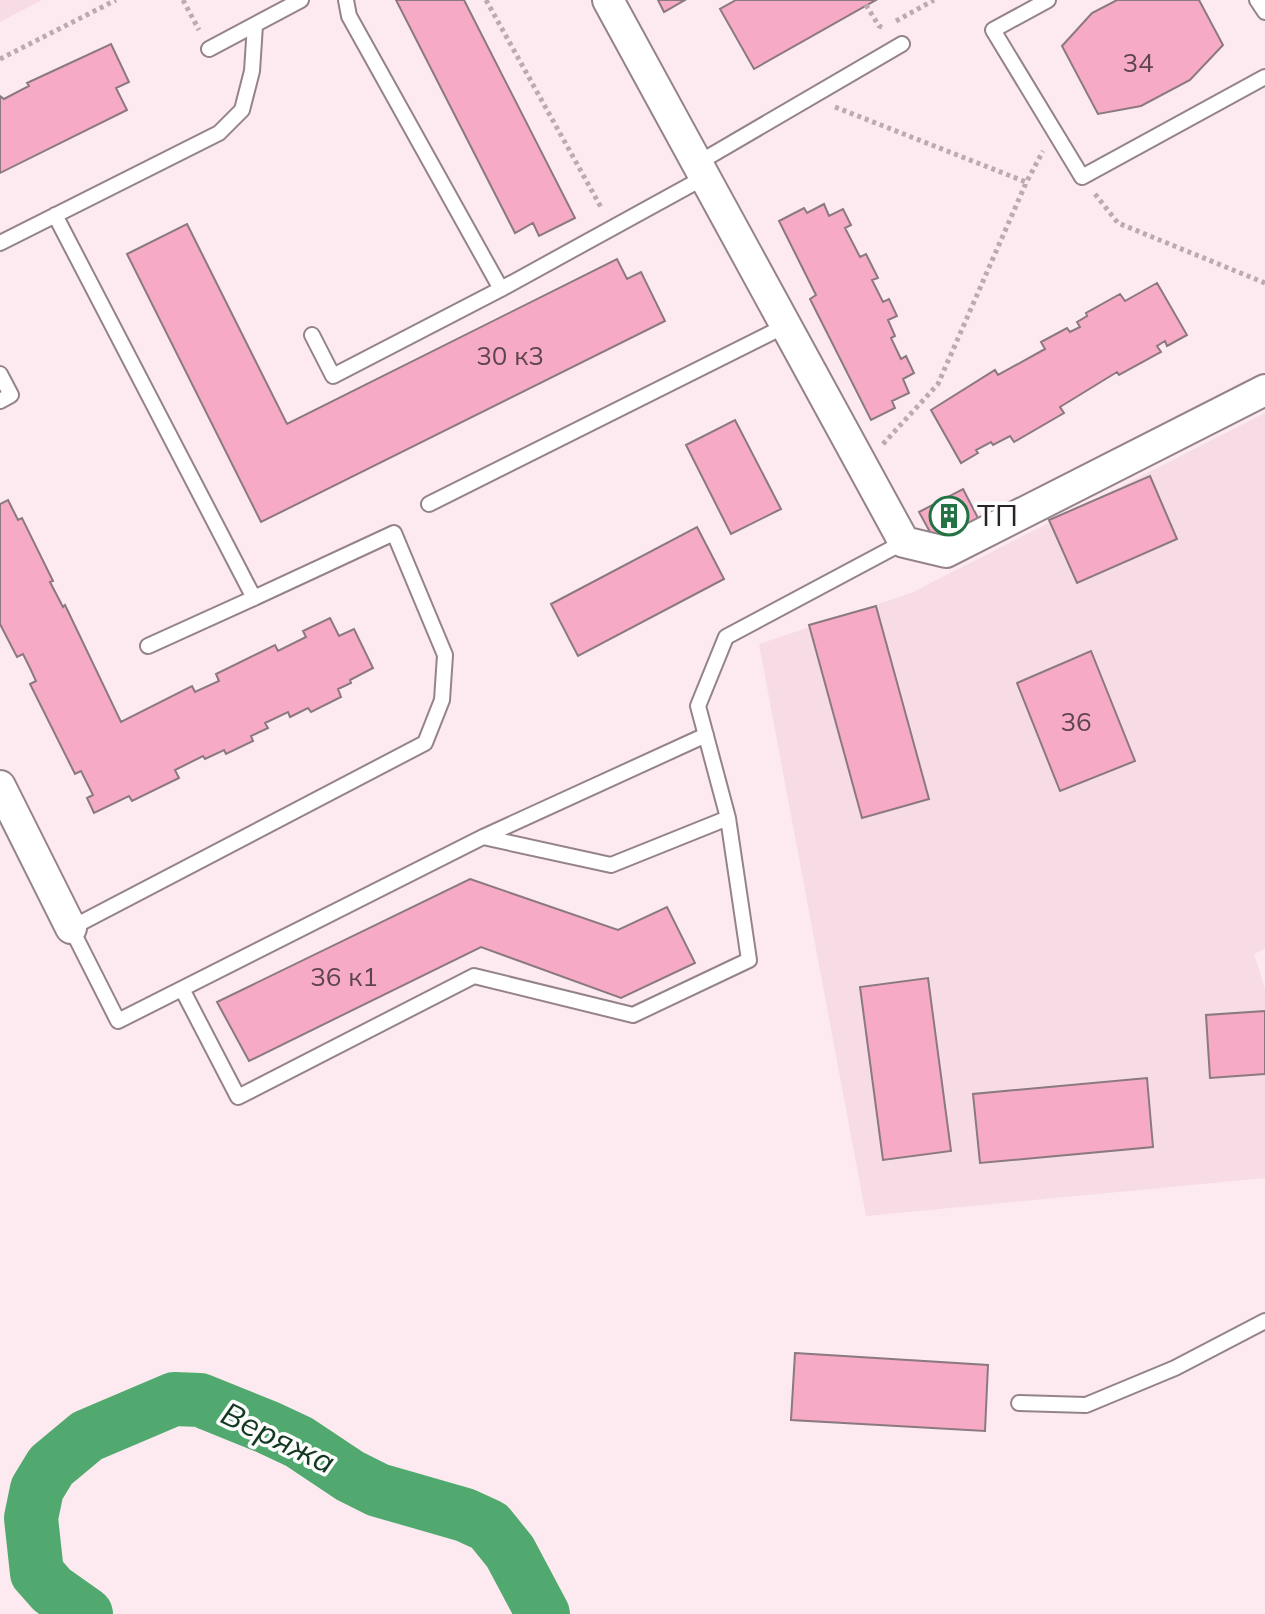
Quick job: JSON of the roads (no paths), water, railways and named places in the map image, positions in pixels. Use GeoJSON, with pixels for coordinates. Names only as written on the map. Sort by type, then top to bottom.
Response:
{"type":"FeatureCollection","features":[{"type":"Feature","properties":{"kind":"street"},"geometry":{"type":"LineString","coordinates":[[608,0],[904,542],[946,552],[1265,390]]}},
{"type":"Feature","properties":{"kind":"street"},"geometry":{"type":"LineString","coordinates":[[0,786],[71,928]]}},
{"type":"Feature","properties":{"kind":"lane"},"geometry":{"type":"LineString","coordinates":[[209,49],[301,0]]}},
{"type":"Feature","properties":{"kind":"lane"},"geometry":{"type":"LineString","coordinates":[[346,0],[349,16],[501,289]]}},
{"type":"Feature","properties":{"kind":"lane"},"geometry":{"type":"LineString","coordinates":[[1048,0],[993,30],[1082,177],[1265,77]]}},
{"type":"Feature","properties":{"kind":"lane"},"geometry":{"type":"LineString","coordinates":[[1257,0],[1265,12]]}},
{"type":"Feature","properties":{"kind":"lane"},"geometry":{"type":"LineString","coordinates":[[0,243],[219,133],[242,110],[252,71],[255,25]]}},
{"type":"Feature","properties":{"kind":"lane"},"geometry":{"type":"LineString","coordinates":[[312,335],[333,376],[612,228],[811,97],[902,44]]}},
{"type":"Feature","properties":{"kind":"lane"},"geometry":{"type":"LineString","coordinates":[[55,215],[254,598]]}},
{"type":"Feature","properties":{"kind":"lane"},"geometry":{"type":"LineString","coordinates":[[429,504],[787,325]]}},
{"type":"Feature","properties":{"kind":"lane"},"geometry":{"type":"LineString","coordinates":[[0,374],[11,395],[0,401]]}},
{"type":"Feature","properties":{"kind":"lane"},"geometry":{"type":"LineString","coordinates":[[148,646],[394,533],[445,655],[442,700],[425,743],[71,928],[118,1021],[483,837],[706,735]]}},
{"type":"Feature","properties":{"kind":"lane"},"geometry":{"type":"LineString","coordinates":[[182,989],[238,1097],[474,976],[633,1015],[749,960],[728,818],[698,706],[726,637],[904,542]]}},
{"type":"Feature","properties":{"kind":"lane"},"geometry":{"type":"LineString","coordinates":[[483,837],[611,865],[728,818]]}},
{"type":"Feature","properties":{"kind":"lane"},"geometry":{"type":"LineString","coordinates":[[1019,1403],[1086,1405],[1175,1368],[1265,1321]]}},
{"type":"Feature","properties":{"kind":"waterway","name":"Веряжа"},"geometry":{"type":"LineString","coordinates":[[86,1614],[52,1590],[37,1573],[31,1518],[37,1489],[51,1466],[87,1436],[174,1399],[200,1400],[267,1427],[299,1442],[350,1476],[378,1490],[465,1515],[489,1526],[510,1552],[543,1614]]}},
{"type":"Feature","properties":{"kind":"place","name":"ТП"},"geometry":{"type":"Point","coordinates":[949,516]}}]}
